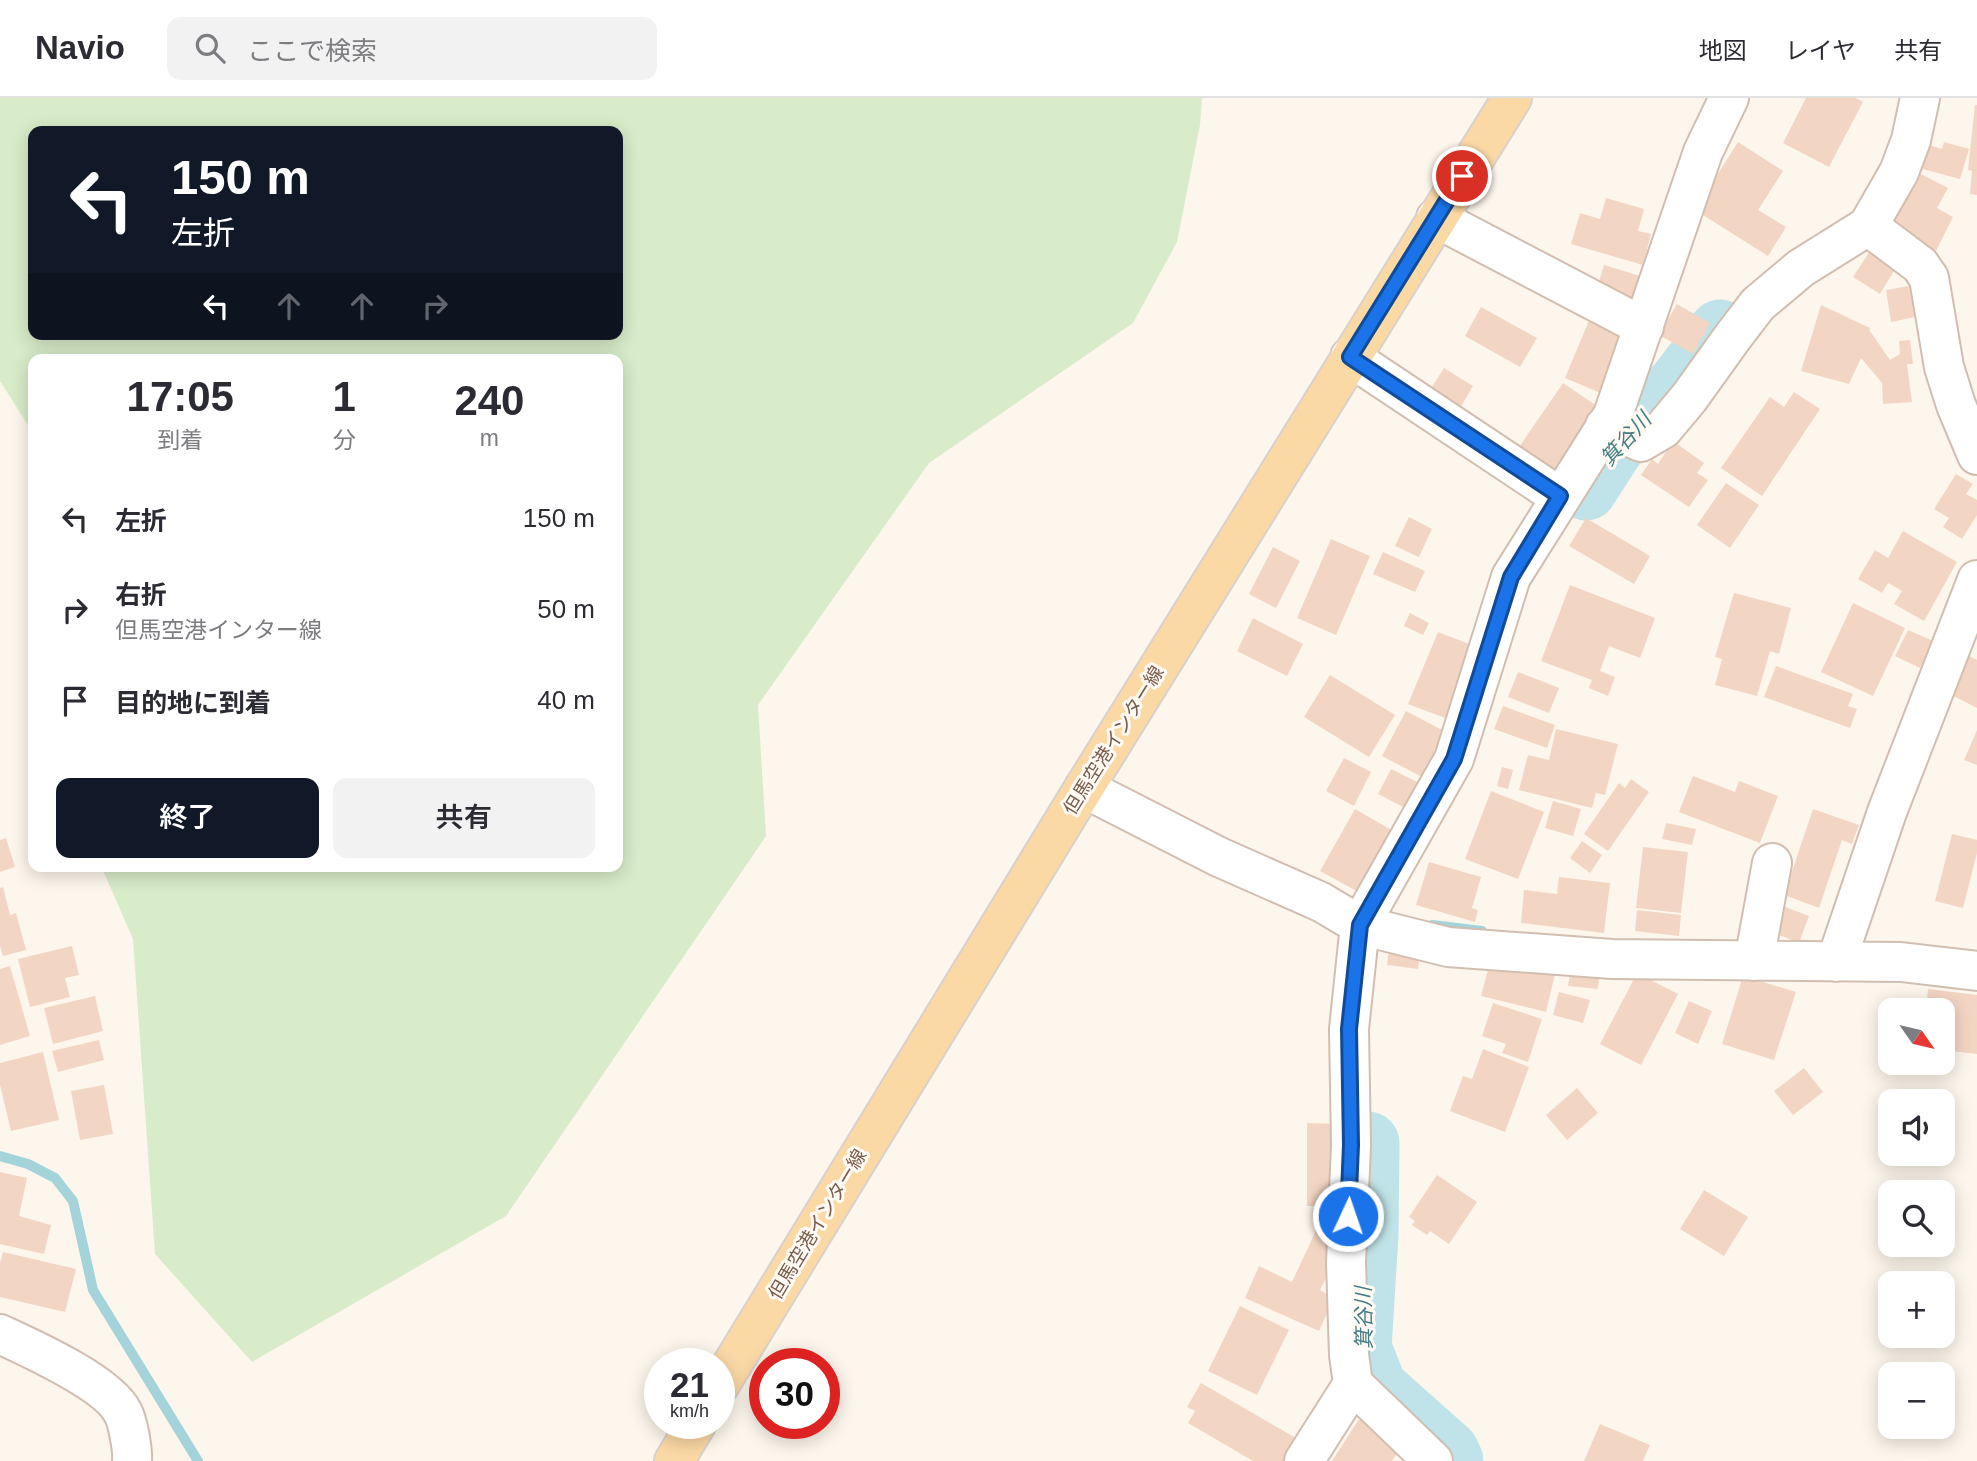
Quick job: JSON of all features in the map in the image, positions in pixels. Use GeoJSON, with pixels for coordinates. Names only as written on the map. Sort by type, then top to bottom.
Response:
{"type":"FeatureCollection","features":[{"type":"Feature","properties":{"kind":"main road","name":"但馬空港インター線"},"geometry":{"type":"LineString","coordinates":[[735,1360],[1084,788],[1512,98]]}},
{"type":"Feature","properties":{"kind":"main road"},"geometry":{"type":"LineString","coordinates":[[674,1461],[687,1439]]}},
{"type":"Feature","properties":{"kind":"street"},"geometry":{"type":"LineString","coordinates":[[1433,1461],[1353,1384],[1349,1355],[1346,1263],[1351,1145],[1349,1029],[1360,925],[1454,759],[1511,577],[1613,415],[1703,152],[1729,98]]}},
{"type":"Feature","properties":{"kind":"street"},"geometry":{"type":"LineString","coordinates":[[1605,426],[1641,442],[1663,429],[1758,304],[1801,268],[1868,226],[1899,172],[1910,141],[1920,98]]}},
{"type":"Feature","properties":{"kind":"street"},"geometry":{"type":"LineString","coordinates":[[1436,218],[1644,327]]}},
{"type":"Feature","properties":{"kind":"street"},"geometry":{"type":"LineString","coordinates":[[1868,226],[1920,265],[1929,278],[1944,367],[1956,405],[1977,455]]}},
{"type":"Feature","properties":{"kind":"street"},"geometry":{"type":"LineString","coordinates":[[1350,357],[1560,496]]}},
{"type":"Feature","properties":{"kind":"street"},"geometry":{"type":"LineString","coordinates":[[1836,962],[1892,799],[1977,580]]}},
{"type":"Feature","properties":{"kind":"street"},"geometry":{"type":"LineString","coordinates":[[1084,788],[1219,857],[1321,901],[1360,925],[1448,947],[1612,959],[1901,962],[1977,971]]}},
{"type":"Feature","properties":{"kind":"street"},"geometry":{"type":"LineString","coordinates":[[1754,961],[1772,863]]}},
{"type":"Feature","properties":{"kind":"street"},"geometry":{"type":"LineString","coordinates":[[0,1334],[43,1354],[102,1389],[123,1412],[132,1461]]}},
{"type":"Feature","properties":{"kind":"street"},"geometry":{"type":"LineString","coordinates":[[1304,1461],[1353,1384]]}},
{"type":"Feature","properties":{"kind":"green space"},"geometry":{"type":"Polygon","coordinates":[[[0,98],[1202,98],[1200,125],[1177,242],[1133,323],[929,463],[758,705],[766,836],[506,1216],[252,1362],[155,1254],[133,939],[104,872],[623,872],[623,354],[28,354],[28,425],[0,381],[0,98]]]}},
{"type":"Feature","properties":{"kind":"building"},"geometry":{"type":"Polygon","coordinates":[[[1806,98],[1856,98],[1863,102],[1829,167],[1783,143],[1806,98]]]}},
{"type":"Feature","properties":{"kind":"building"},"geometry":{"type":"Polygon","coordinates":[[[1975,105],[1977,195],[1970,194],[1972,171],[1968,170],[1975,105]]]}},
{"type":"Feature","properties":{"kind":"building"},"geometry":{"type":"Polygon","coordinates":[[[1738,142],[1783,171],[1758,210],[1786,227],[1768,256],[1695,210],[1738,142]]]}},
{"type":"Feature","properties":{"kind":"building"},"geometry":{"type":"Polygon","coordinates":[[[1944,142],[1969,149],[1960,179],[1915,167],[1922,143],[1942,149],[1944,142]]]}},
{"type":"Feature","properties":{"kind":"building"},"geometry":{"type":"Polygon","coordinates":[[[1915,171],[1948,188],[1937,208],[1953,217],[1933,257],[1885,228],[1915,171]]]}},
{"type":"Feature","properties":{"kind":"building"},"geometry":{"type":"Polygon","coordinates":[[[1606,198],[1644,209],[1638,231],[1651,234],[1643,265],[1571,244],[1580,213],[1600,219],[1606,198]]]}},
{"type":"Feature","properties":{"kind":"building"},"geometry":{"type":"Polygon","coordinates":[[[1872,248],[1908,272],[1904,278],[1894,271],[1880,294],[1853,277],[1872,248]]]}},
{"type":"Feature","properties":{"kind":"building"},"geometry":{"type":"Polygon","coordinates":[[[1604,265],[1650,279],[1643,303],[1597,288],[1604,265]]]}},
{"type":"Feature","properties":{"kind":"building"},"geometry":{"type":"Polygon","coordinates":[[[1920,284],[1925,315],[1891,322],[1886,290],[1920,284]]]}},
{"type":"Feature","properties":{"kind":"building"},"geometry":{"type":"Polygon","coordinates":[[[1677,304],[1710,323],[1693,354],[1659,335],[1677,304]]]}},
{"type":"Feature","properties":{"kind":"building"},"geometry":{"type":"Polygon","coordinates":[[[1821,305],[1870,328],[1890,360],[1900,354],[1899,341],[1910,340],[1913,364],[1907,364],[1912,402],[1883,404],[1882,383],[1861,358],[1849,384],[1801,371],[1821,305]]]}},
{"type":"Feature","properties":{"kind":"building"},"geometry":{"type":"Polygon","coordinates":[[[1481,307],[1537,338],[1520,367],[1465,336],[1481,307]]]}},
{"type":"Feature","properties":{"kind":"building"},"geometry":{"type":"Polygon","coordinates":[[[1590,318],[1631,334],[1605,395],[1565,378],[1590,318]]]}},
{"type":"Feature","properties":{"kind":"building"},"geometry":{"type":"Polygon","coordinates":[[[1444,368],[1473,386],[1460,408],[1430,390],[1444,368]]]}},
{"type":"Feature","properties":{"kind":"building"},"geometry":{"type":"Polygon","coordinates":[[[1563,383],[1603,410],[1557,477],[1517,450],[1563,383]]]}},
{"type":"Feature","properties":{"kind":"building"},"geometry":{"type":"Polygon","coordinates":[[[1794,392],[1820,409],[1762,496],[1721,468],[1770,397],[1784,407],[1794,392]]]}},
{"type":"Feature","properties":{"kind":"building"},"geometry":{"type":"Polygon","coordinates":[[[1673,441],[1704,463],[1697,473],[1708,480],[1689,507],[1641,475],[1652,459],[1658,464],[1673,441]]]}},
{"type":"Feature","properties":{"kind":"building"},"geometry":{"type":"Polygon","coordinates":[[[1956,474],[1973,484],[1966,494],[1977,500],[1977,515],[1962,539],[1943,527],[1949,518],[1934,509],[1956,474]]]}},
{"type":"Feature","properties":{"kind":"building"},"geometry":{"type":"Polygon","coordinates":[[[1726,483],[1759,505],[1730,548],[1697,525],[1726,483]]]}},
{"type":"Feature","properties":{"kind":"building"},"geometry":{"type":"Polygon","coordinates":[[[1409,517],[1432,529],[1419,557],[1395,546],[1409,517]]]}},
{"type":"Feature","properties":{"kind":"building"},"geometry":{"type":"Polygon","coordinates":[[[1586,518],[1650,556],[1634,584],[1569,546],[1586,518]]]}},
{"type":"Feature","properties":{"kind":"building"},"geometry":{"type":"Polygon","coordinates":[[[1903,531],[1957,562],[1924,621],[1894,604],[1902,591],[1888,583],[1882,593],[1858,579],[1875,550],[1888,558],[1903,531]]]}},
{"type":"Feature","properties":{"kind":"building"},"geometry":{"type":"Polygon","coordinates":[[[1331,539],[1370,556],[1336,635],[1297,618],[1331,539]]]}},
{"type":"Feature","properties":{"kind":"building"},"geometry":{"type":"Polygon","coordinates":[[[1273,547],[1300,561],[1276,608],[1249,594],[1273,547]]]}},
{"type":"Feature","properties":{"kind":"building"},"geometry":{"type":"Polygon","coordinates":[[[1383,552],[1425,571],[1415,592],[1373,574],[1383,552]]]}},
{"type":"Feature","properties":{"kind":"building"},"geometry":{"type":"Polygon","coordinates":[[[1570,585],[1655,618],[1640,658],[1609,646],[1600,671],[1615,677],[1608,696],[1589,688],[1592,680],[1541,661],[1570,585]]]}},
{"type":"Feature","properties":{"kind":"building"},"geometry":{"type":"Polygon","coordinates":[[[1734,593],[1791,608],[1779,654],[1770,651],[1757,696],[1715,685],[1722,659],[1715,657],[1734,593]]]}},
{"type":"Feature","properties":{"kind":"building"},"geometry":{"type":"Polygon","coordinates":[[[1853,603],[1905,628],[1873,696],[1821,672],[1853,603]]]}},
{"type":"Feature","properties":{"kind":"building"},"geometry":{"type":"Polygon","coordinates":[[[1410,613],[1429,623],[1423,635],[1404,626],[1410,613]]]}},
{"type":"Feature","properties":{"kind":"building"},"geometry":{"type":"Polygon","coordinates":[[[1253,618],[1303,644],[1287,676],[1237,651],[1253,618]]]}},
{"type":"Feature","properties":{"kind":"building"},"geometry":{"type":"Polygon","coordinates":[[[1908,630],[1933,641],[1920,668],[1895,656],[1908,630]]]}},
{"type":"Feature","properties":{"kind":"building"},"geometry":{"type":"Polygon","coordinates":[[[1438,632],[1477,647],[1448,719],[1408,704],[1438,632]]]}},
{"type":"Feature","properties":{"kind":"building"},"geometry":{"type":"Polygon","coordinates":[[[1961,652],[1977,660],[1977,708],[1942,690],[1961,652]]]}},
{"type":"Feature","properties":{"kind":"building"},"geometry":{"type":"Polygon","coordinates":[[[1776,666],[1853,694],[1848,706],[1857,709],[1850,728],[1764,697],[1776,666]]]}},
{"type":"Feature","properties":{"kind":"building"},"geometry":{"type":"Polygon","coordinates":[[[1518,672],[1559,688],[1549,713],[1508,697],[1518,672]]]}},
{"type":"Feature","properties":{"kind":"building"},"geometry":{"type":"Polygon","coordinates":[[[1330,675],[1395,715],[1369,757],[1304,717],[1330,675]]]}},
{"type":"Feature","properties":{"kind":"building"},"geometry":{"type":"Polygon","coordinates":[[[1503,706],[1555,725],[1547,748],[1494,729],[1503,706]]]}},
{"type":"Feature","properties":{"kind":"building"},"geometry":{"type":"Polygon","coordinates":[[[1406,711],[1446,732],[1422,777],[1382,756],[1406,711]]]}},
{"type":"Feature","properties":{"kind":"building"},"geometry":{"type":"Polygon","coordinates":[[[1556,729],[1618,744],[1605,795],[1596,793],[1592,808],[1519,790],[1528,755],[1549,760],[1556,729]]]}},
{"type":"Feature","properties":{"kind":"building"},"geometry":{"type":"Polygon","coordinates":[[[1977,730],[1977,765],[1964,760],[1977,730]]]}},
{"type":"Feature","properties":{"kind":"building"},"geometry":{"type":"Polygon","coordinates":[[[1344,758],[1371,772],[1354,806],[1326,791],[1344,758]]]}},
{"type":"Feature","properties":{"kind":"building"},"geometry":{"type":"Polygon","coordinates":[[[1502,767],[1513,770],[1508,789],[1497,786],[1502,767]]]}},
{"type":"Feature","properties":{"kind":"building"},"geometry":{"type":"Polygon","coordinates":[[[1391,769],[1423,785],[1409,810],[1378,794],[1391,769]]]}},
{"type":"Feature","properties":{"kind":"building"},"geometry":{"type":"Polygon","coordinates":[[[1693,776],[1735,792],[1739,781],[1778,796],[1760,843],[1679,812],[1693,776]]]}},
{"type":"Feature","properties":{"kind":"building"},"geometry":{"type":"Polygon","coordinates":[[[1631,779],[1649,792],[1608,851],[1584,834],[1619,783],[1625,788],[1631,779]]]}},
{"type":"Feature","properties":{"kind":"building"},"geometry":{"type":"Polygon","coordinates":[[[1491,791],[1544,812],[1518,879],[1465,859],[1491,791]]]}},
{"type":"Feature","properties":{"kind":"building"},"geometry":{"type":"Polygon","coordinates":[[[1553,801],[1581,809],[1573,836],[1545,828],[1553,801]]]}},
{"type":"Feature","properties":{"kind":"building"},"geometry":{"type":"Polygon","coordinates":[[[1355,809],[1395,832],[1360,893],[1320,871],[1355,809]]]}},
{"type":"Feature","properties":{"kind":"building"},"geometry":{"type":"Polygon","coordinates":[[[1813,809],[1859,825],[1852,844],[1842,840],[1819,908],[1784,895],[1813,809]]]}},
{"type":"Feature","properties":{"kind":"building"},"geometry":{"type":"Polygon","coordinates":[[[1666,823],[1696,829],[1692,845],[1662,839],[1666,823]]]}},
{"type":"Feature","properties":{"kind":"building"},"geometry":{"type":"Polygon","coordinates":[[[1952,834],[1977,840],[1977,853],[1963,908],[1935,901],[1952,834]]]}},
{"type":"Feature","properties":{"kind":"building"},"geometry":{"type":"Polygon","coordinates":[[[6,838],[15,867],[0,872],[0,840],[6,838]]]}},
{"type":"Feature","properties":{"kind":"building"},"geometry":{"type":"Polygon","coordinates":[[[1582,841],[1602,855],[1590,873],[1570,858],[1582,841]]]}},
{"type":"Feature","properties":{"kind":"building"},"geometry":{"type":"Polygon","coordinates":[[[1643,847],[1688,852],[1681,913],[1636,908],[1643,847]]]}},
{"type":"Feature","properties":{"kind":"building"},"geometry":{"type":"Polygon","coordinates":[[[1429,862],[1481,877],[1472,908],[1478,910],[1475,922],[1416,905],[1429,862]]]}},
{"type":"Feature","properties":{"kind":"building"},"geometry":{"type":"Polygon","coordinates":[[[1559,877],[1610,883],[1604,933],[1521,923],[1524,890],[1557,894],[1559,877]]]}},
{"type":"Feature","properties":{"kind":"building"},"geometry":{"type":"Polygon","coordinates":[[[3,887],[10,915],[16,913],[26,950],[3,956],[0,946],[0,888],[3,887]]]}},
{"type":"Feature","properties":{"kind":"building"},"geometry":{"type":"Polygon","coordinates":[[[1780,905],[1809,916],[1799,943],[1769,931],[1780,905]]]}},
{"type":"Feature","properties":{"kind":"building"},"geometry":{"type":"Polygon","coordinates":[[[1637,910],[1681,915],[1679,936],[1635,931],[1637,910]]]}},
{"type":"Feature","properties":{"kind":"building"},"geometry":{"type":"Polygon","coordinates":[[[72,946],[79,975],[65,978],[70,997],[30,1007],[18,959],[72,946]]]}},
{"type":"Feature","properties":{"kind":"building"},"geometry":{"type":"Polygon","coordinates":[[[1389,949],[1420,953],[1418,969],[1387,965],[1389,949]]]}},
{"type":"Feature","properties":{"kind":"building"},"geometry":{"type":"Polygon","coordinates":[[[1491,958],[1555,974],[1546,1012],[1481,996],[1491,958]]]}},
{"type":"Feature","properties":{"kind":"building"},"geometry":{"type":"Polygon","coordinates":[[[10,966],[30,1036],[0,1045],[0,969],[10,966]]]}},
{"type":"Feature","properties":{"kind":"building"},"geometry":{"type":"Polygon","coordinates":[[[1571,967],[1600,970],[1598,989],[1568,986],[1571,967]]]}},
{"type":"Feature","properties":{"kind":"building"},"geometry":{"type":"Polygon","coordinates":[[[1637,973],[1678,994],[1641,1065],[1600,1044],[1637,973]]]}},
{"type":"Feature","properties":{"kind":"building"},"geometry":{"type":"Polygon","coordinates":[[[1743,976],[1796,992],[1774,1060],[1722,1044],[1743,976]]]}},
{"type":"Feature","properties":{"kind":"building"},"geometry":{"type":"Polygon","coordinates":[[[1928,989],[1977,995],[1977,1054],[1955,1051],[1955,998],[1927,998],[1928,989]]]}},
{"type":"Feature","properties":{"kind":"building"},"geometry":{"type":"Polygon","coordinates":[[[1559,992],[1590,1000],[1583,1023],[1553,1015],[1559,992]]]}},
{"type":"Feature","properties":{"kind":"building"},"geometry":{"type":"Polygon","coordinates":[[[95,996],[103,1031],[53,1044],[44,1008],[95,996]]]}},
{"type":"Feature","properties":{"kind":"building"},"geometry":{"type":"Polygon","coordinates":[[[1689,1001],[1712,1011],[1698,1044],[1675,1033],[1689,1001]]]}},
{"type":"Feature","properties":{"kind":"building"},"geometry":{"type":"Polygon","coordinates":[[[1493,1003],[1542,1019],[1528,1062],[1502,1053],[1506,1044],[1482,1036],[1493,1003]]]}},
{"type":"Feature","properties":{"kind":"building"},"geometry":{"type":"Polygon","coordinates":[[[99,1040],[104,1060],[58,1072],[52,1051],[99,1040]]]}},
{"type":"Feature","properties":{"kind":"building"},"geometry":{"type":"Polygon","coordinates":[[[1483,1049],[1529,1067],[1505,1132],[1450,1111],[1463,1076],[1472,1079],[1483,1049]]]}},
{"type":"Feature","properties":{"kind":"building"},"geometry":{"type":"Polygon","coordinates":[[[43,1052],[59,1120],[11,1131],[0,1085],[0,1063],[43,1052]]]}},
{"type":"Feature","properties":{"kind":"building"},"geometry":{"type":"Polygon","coordinates":[[[1804,1068],[1823,1092],[1793,1115],[1774,1091],[1804,1068]]]}},
{"type":"Feature","properties":{"kind":"building"},"geometry":{"type":"Polygon","coordinates":[[[104,1085],[113,1134],[80,1140],[71,1091],[104,1085]]]}},
{"type":"Feature","properties":{"kind":"building"},"geometry":{"type":"Polygon","coordinates":[[[1577,1088],[1598,1113],[1567,1140],[1546,1115],[1577,1088]]]}},
{"type":"Feature","properties":{"kind":"building"},"geometry":{"type":"Polygon","coordinates":[[[1307,1123],[1341,1124],[1341,1206],[1307,1206],[1307,1123]]]}},
{"type":"Feature","properties":{"kind":"building"},"geometry":{"type":"Polygon","coordinates":[[[0,1172],[27,1178],[19,1216],[51,1225],[44,1254],[0,1244],[0,1172]]]}},
{"type":"Feature","properties":{"kind":"building"},"geometry":{"type":"Polygon","coordinates":[[[1437,1175],[1477,1202],[1449,1244],[1430,1231],[1427,1235],[1412,1225],[1415,1221],[1409,1217],[1437,1175]]]}},
{"type":"Feature","properties":{"kind":"building"},"geometry":{"type":"Polygon","coordinates":[[[1704,1190],[1748,1217],[1724,1256],[1680,1229],[1704,1190]]]}},
{"type":"Feature","properties":{"kind":"building"},"geometry":{"type":"Polygon","coordinates":[[[1319,1224],[1338,1232],[1337,1256],[1320,1290],[1334,1298],[1319,1331],[1245,1298],[1259,1266],[1292,1282],[1319,1224]]]}},
{"type":"Feature","properties":{"kind":"building"},"geometry":{"type":"Polygon","coordinates":[[[3,1252],[76,1269],[65,1312],[0,1297],[0,1263],[3,1252]]]}},
{"type":"Feature","properties":{"kind":"building"},"geometry":{"type":"Polygon","coordinates":[[[1240,1306],[1289,1330],[1257,1395],[1208,1371],[1240,1306]]]}},
{"type":"Feature","properties":{"kind":"building"},"geometry":{"type":"Polygon","coordinates":[[[1201,1383],[1308,1445],[1298,1461],[1253,1461],[1188,1423],[1195,1411],[1187,1407],[1201,1383]]]}},
{"type":"Feature","properties":{"kind":"building"},"geometry":{"type":"Polygon","coordinates":[[[1359,1419],[1402,1446],[1392,1461],[1332,1461],[1359,1419]]]}},
{"type":"Feature","properties":{"kind":"building"},"geometry":{"type":"Polygon","coordinates":[[[1600,1424],[1650,1445],[1643,1461],[1584,1461],[1600,1424]]]}},
{"type":"Feature","properties":{"kind":"waterway","name":"箕谷川"},"geometry":{"type":"LineString","coordinates":[[1586,489],[1613,447],[1631,426],[1677,387],[1720,331]]}},
{"type":"Feature","properties":{"kind":"waterway"},"geometry":{"type":"LineString","coordinates":[[1432,925],[1482,931]]}},
{"type":"Feature","properties":{"kind":"waterway","name":"箕谷川"},"geometry":{"type":"LineString","coordinates":[[1368,1143],[1367,1235],[1360,1348],[1376,1388],[1448,1452],[1452,1461]]}},
{"type":"Feature","properties":{"kind":"waterway"},"geometry":{"type":"LineString","coordinates":[[0,1156],[28,1164],[55,1178],[73,1201],[93,1290],[198,1461]]}},
{"type":"Feature","properties":{"kind":"route"},"geometry":{"type":"LineString","coordinates":[[1348,1216],[1351,1145],[1349,1029],[1360,925],[1454,759],[1511,577],[1560,496],[1350,357],[1462,176]]}}]}
